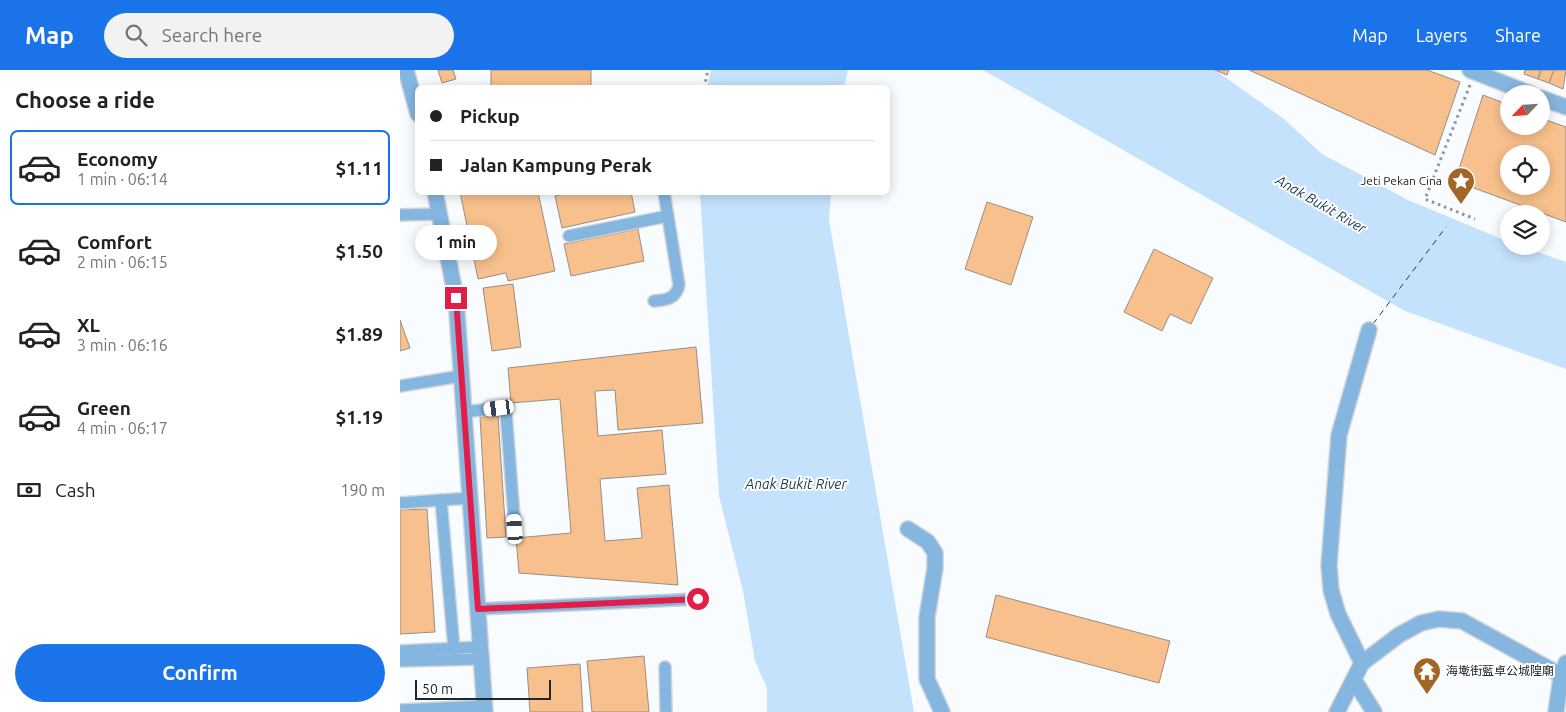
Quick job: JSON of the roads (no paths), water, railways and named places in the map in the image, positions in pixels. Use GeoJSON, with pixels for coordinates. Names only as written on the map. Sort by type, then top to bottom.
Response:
{"type":"FeatureCollection","features":[{"type":"Feature","properties":{"kind":"street"},"geometry":{"type":"LineString","coordinates":[[406,70],[415,103]]}},
{"type":"Feature","properties":{"kind":"street"},"geometry":{"type":"LineString","coordinates":[[1473,71],[1508,85]]}},
{"type":"Feature","properties":{"kind":"street"},"geometry":{"type":"LineString","coordinates":[[1550,101],[1566,107]]}},
{"type":"Feature","properties":{"kind":"street"},"geometry":{"type":"LineString","coordinates":[[436,195],[456,298],[485,709]]}},
{"type":"Feature","properties":{"kind":"street"},"geometry":{"type":"LineString","coordinates":[[1362,663],[1338,614],[1331,590],[1329,565],[1339,435],[1370,330]]}},
{"type":"Feature","properties":{"kind":"street"},"geometry":{"type":"LineString","coordinates":[[908,529],[928,542],[935,552],[935,568],[927,617],[927,679],[942,712]]}},
{"type":"Feature","properties":{"kind":"street"},"geometry":{"type":"LineString","coordinates":[[1337,712],[1362,663],[1399,635],[1421,623],[1438,620],[1462,621],[1564,673],[1556,712]]}},
{"type":"Feature","properties":{"kind":"street"},"geometry":{"type":"LineString","coordinates":[[1354,680],[1374,712]]}},
{"type":"Feature","properties":{"kind":"lane"},"geometry":{"type":"LineString","coordinates":[[654,301],[668,299],[678,292],[679,285],[664,195]]}},
{"type":"Feature","properties":{"kind":"lane"},"geometry":{"type":"LineString","coordinates":[[400,215],[439,214]]}},
{"type":"Feature","properties":{"kind":"lane"},"geometry":{"type":"LineString","coordinates":[[569,236],[668,216]]}},
{"type":"Feature","properties":{"kind":"lane"},"geometry":{"type":"LineString","coordinates":[[400,386],[461,376]]}},
{"type":"Feature","properties":{"kind":"lane"},"geometry":{"type":"LineString","coordinates":[[464,412],[499,408],[506,412],[515,529]]}},
{"type":"Feature","properties":{"kind":"lane"},"geometry":{"type":"LineString","coordinates":[[400,503],[470,498]]}},
{"type":"Feature","properties":{"kind":"lane"},"geometry":{"type":"LineString","coordinates":[[441,500],[454,649]]}},
{"type":"Feature","properties":{"kind":"lane"},"geometry":{"type":"LineString","coordinates":[[478,609],[698,599]]}},
{"type":"Feature","properties":{"kind":"lane"},"geometry":{"type":"LineString","coordinates":[[400,651],[454,649],[481,653]]}},
{"type":"Feature","properties":{"kind":"lane"},"geometry":{"type":"LineString","coordinates":[[400,662],[481,653]]}},
{"type":"Feature","properties":{"kind":"lane"},"geometry":{"type":"LineString","coordinates":[[665,667],[666,712]]}},
{"type":"Feature","properties":{"kind":"lane"},"geometry":{"type":"LineString","coordinates":[[400,710],[485,709]]}},
{"type":"Feature","properties":{"kind":"water"},"geometry":{"type":"Polygon","coordinates":[[[711,70],[848,70],[844,85],[707,85],[711,70]]]}},
{"type":"Feature","properties":{"kind":"water","name":"Anak Bukit River"},"geometry":{"type":"Polygon","coordinates":[[[983,70],[1215,70],[1284,119],[1322,154],[1408,200],[1500,238],[1500,255],[1546,255],[1566,262],[1566,369],[1405,311],[983,70]]]}},
{"type":"Feature","properties":{"kind":"water","name":"Anak Bukit River"},"geometry":{"type":"Polygon","coordinates":[[[700,195],[831,195],[829,220],[914,712],[767,712],[767,688],[755,661],[743,591],[719,496],[700,195]]]}},
{"type":"Feature","properties":{"kind":"place","name":"Jeti Pekan Cina"},"geometry":{"type":"Point","coordinates":[1461,205]}},
{"type":"Feature","properties":{"kind":"place","name":"海墘街藍卓公城隍廟"},"geometry":{"type":"Point","coordinates":[1427,695]}}]}
